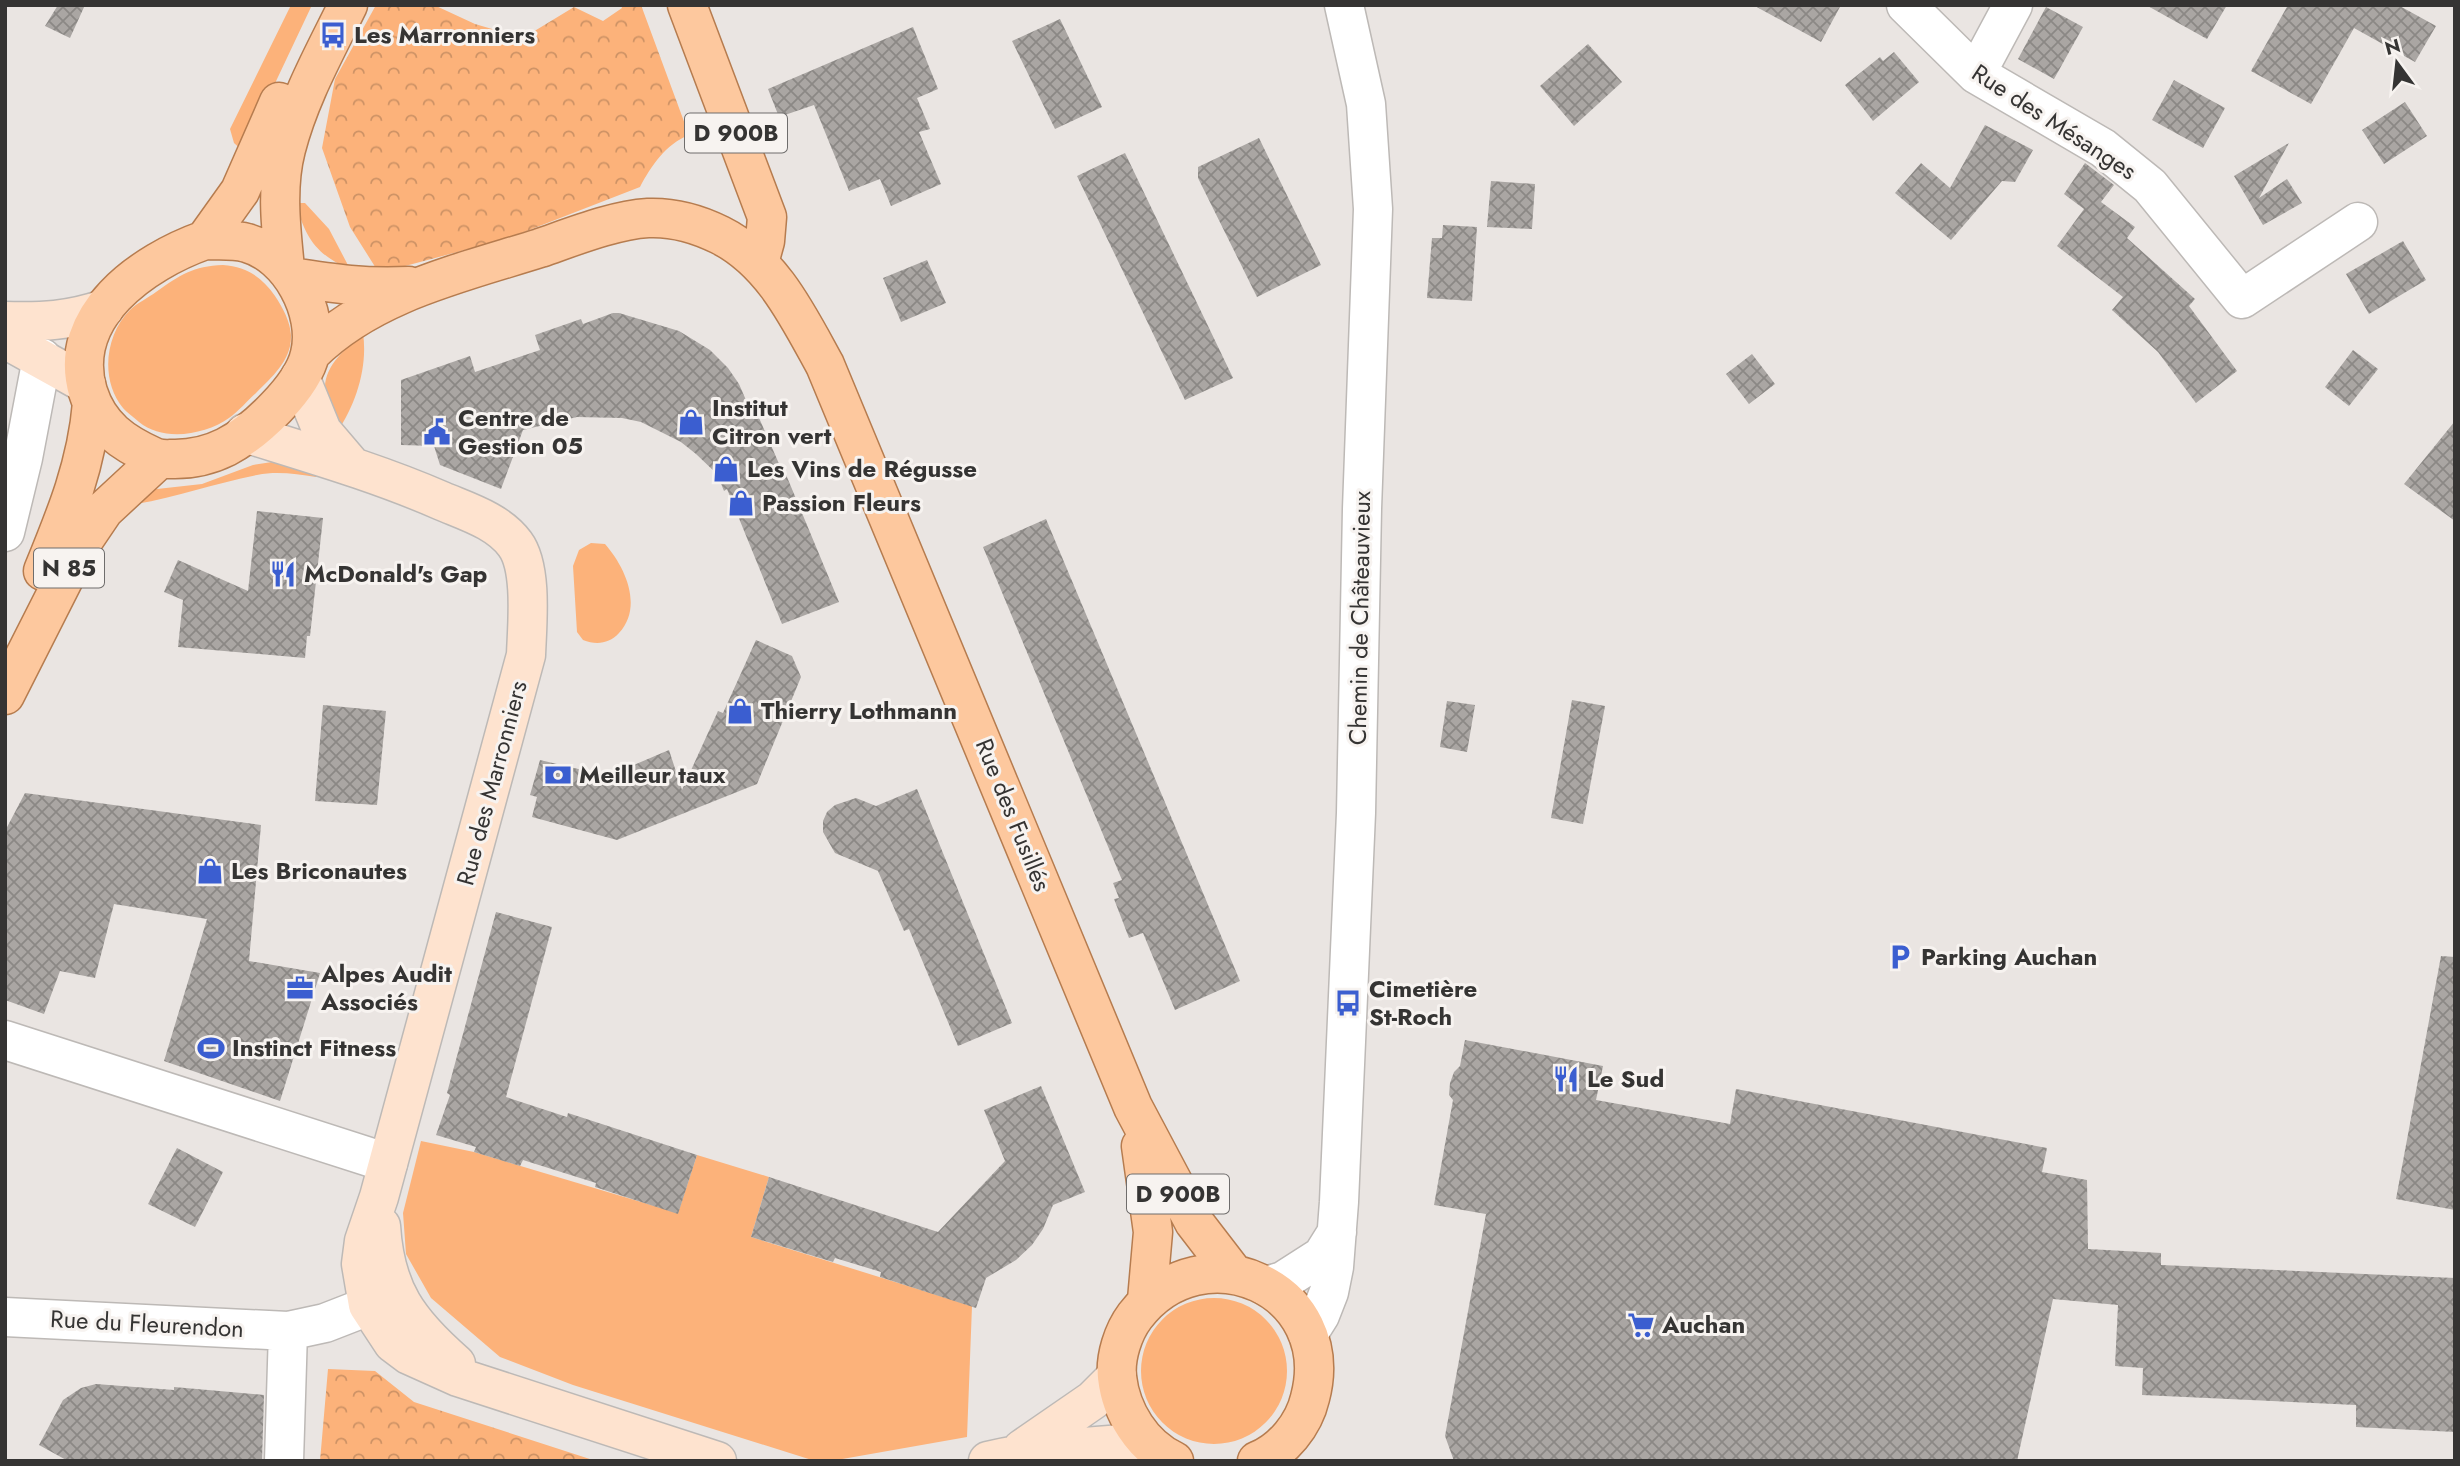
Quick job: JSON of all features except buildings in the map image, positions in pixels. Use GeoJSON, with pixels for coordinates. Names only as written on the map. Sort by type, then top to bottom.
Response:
{"type":"FeatureCollection","features":[{"type":"Feature","properties":{"kind":"main road"},"geometry":{"type":"LineString","coordinates":[[205,240],[240,191],[325,5]]}},
{"type":"Feature","properties":{"kind":"main road"},"geometry":{"type":"LineString","coordinates":[[288,272],[280,219],[285,150],[306,90],[348,5]]}},
{"type":"Feature","properties":{"kind":"main road","name":"D 900B"},"geometry":{"type":"LineString","coordinates":[[687,5],[767,217],[765,242],[759,263]]}},
{"type":"Feature","properties":{"kind":"main road","name":"Rue des Fusillés"},"geometry":{"type":"LineString","coordinates":[[425,285],[593,230],[646,218],[669,219],[696,225],[721,236],[759,263],[781,290],[825,365],[1133,1107],[1194,1222],[1250,1280],[1290,1307],[1308,1334]]}},
{"type":"Feature","properties":{"kind":"main road"},"geometry":{"type":"LineString","coordinates":[[306,365],[308,313],[302,294],[288,272],[249,243],[205,240],[163,257],[119,290],[96,319],[86,343],[84,358],[89,394],[102,423],[117,436],[130,446],[159,459],[206,455],[227,446],[276,407],[331,333],[372,309],[425,285]]}},
{"type":"Feature","properties":{"kind":"main road"},"geometry":{"type":"LineString","coordinates":[[288,272],[345,286],[368,288],[425,285]]}},
{"type":"Feature","properties":{"kind":"main road","name":"N 85"},"geometry":{"type":"LineString","coordinates":[[5,646],[36,587],[62,524],[86,452],[89,394]]}},
{"type":"Feature","properties":{"kind":"main road","name":"N 85"},"geometry":{"type":"LineString","coordinates":[[5,695],[83,541],[104,510],[159,459]]}},
{"type":"Feature","properties":{"kind":"main road","name":"Rue des Fusillés"},"geometry":{"type":"LineString","coordinates":[[1133,1107],[1153,1232],[1147,1300]]}},
{"type":"Feature","properties":{"kind":"main road"},"geometry":{"type":"LineString","coordinates":[[1160,1451],[1125,1411],[1117,1376],[1119,1348],[1130,1322],[1147,1300],[1166,1286],[1187,1277],[1211,1273],[1250,1280]]}},
{"type":"Feature","properties":{"kind":"main road"},"geometry":{"type":"LineString","coordinates":[[1274,1454],[1298,1426],[1308,1409],[1314,1384],[1314,1359],[1308,1334]]}},
{"type":"Feature","properties":{"kind":"street","name":"Chemin de Châteauvieux"},"geometry":{"type":"LineString","coordinates":[[1308,1334],[1320,1315],[1329,1292],[1337,1232],[1356,813],[1362,509],[1373,209],[1366,104],[1344,5]]}},
{"type":"Feature","properties":{"kind":"street","name":"Rue des Mésanges"},"geometry":{"type":"LineString","coordinates":[[1906,5],[1976,74],[2103,148],[2150,186],[2242,299],[2358,222]]}},
{"type":"Feature","properties":{"kind":"street"},"geometry":{"type":"LineString","coordinates":[[1976,74],[2013,5]]}},
{"type":"Feature","properties":{"kind":"street"},"geometry":{"type":"LineString","coordinates":[[5,321],[49,322],[78,318],[104,309]]}},
{"type":"Feature","properties":{"kind":"street"},"geometry":{"type":"LineString","coordinates":[[5,339],[42,358],[89,394]]}},
{"type":"Feature","properties":{"kind":"street"},"geometry":{"type":"LineString","coordinates":[[5,532],[23,458],[42,358]]}},
{"type":"Feature","properties":{"kind":"street","name":"Rue des Marronniers"},"geometry":{"type":"LineString","coordinates":[[306,365],[322,432],[351,465]]}},
{"type":"Feature","properties":{"kind":"street","name":"Rue des Marronniers"},"geometry":{"type":"LineString","coordinates":[[245,433],[351,465],[489,521],[516,545],[525,571],[528,610],[526,655],[384,1180],[382,1300],[483,1384],[717,1461]]}},
{"type":"Feature","properties":{"kind":"street"},"geometry":{"type":"LineString","coordinates":[[5,547],[62,524]]}},
{"type":"Feature","properties":{"kind":"street"},"geometry":{"type":"LineString","coordinates":[[5,1040],[384,1180]]}},
{"type":"Feature","properties":{"kind":"street"},"geometry":{"type":"LineString","coordinates":[[1250,1280],[1283,1281],[1322,1256],[1337,1232]]}},
{"type":"Feature","properties":{"kind":"street","name":"Rue du Fleurendon"},"geometry":{"type":"LineString","coordinates":[[5,1317],[288,1331],[325,1323],[382,1300]]}},
{"type":"Feature","properties":{"kind":"street"},"geometry":{"type":"LineString","coordinates":[[284,1461],[288,1331]]}},
{"type":"Feature","properties":{"kind":"street"},"geometry":{"type":"LineString","coordinates":[[1001,1457],[1062,1424],[1117,1376]]}},
{"type":"Feature","properties":{"kind":"street"},"geometry":{"type":"LineString","coordinates":[[1001,1457],[1160,1451]]}},
{"type":"Feature","properties":{"kind":"green space"},"geometry":{"type":"Polygon","coordinates":[[[291,5],[312,5],[243,151],[234,143],[230,129],[291,5]]]}},
{"type":"Feature","properties":{"kind":"green space"},"geometry":{"type":"Polygon","coordinates":[[[376,5],[434,5],[475,24],[523,38],[574,7],[603,21],[622,8],[621,5],[641,5],[689,135],[660,156],[640,187],[506,239],[379,273],[350,227],[322,148],[335,79],[376,5]]]}},
{"type":"Feature","properties":{"kind":"green space"},"geometry":{"type":"Polygon","coordinates":[[[296,203],[305,203],[329,229],[350,269],[328,258],[314,244],[303,226],[296,203]]]}},
{"type":"Feature","properties":{"kind":"green space"},"geometry":{"type":"Polygon","coordinates":[[[223,265],[247,271],[259,278],[278,301],[291,335],[285,360],[268,381],[236,412],[219,424],[184,434],[149,428],[123,408],[111,384],[108,358],[115,332],[133,307],[172,281],[187,272],[223,265]]]}},
{"type":"Feature","properties":{"kind":"green space"},"geometry":{"type":"Polygon","coordinates":[[[363,333],[364,359],[359,385],[350,410],[337,432],[326,399],[326,379],[338,357],[363,333]]]}},
{"type":"Feature","properties":{"kind":"green space"},"geometry":{"type":"Polygon","coordinates":[[[272,462],[320,471],[316,477],[279,473],[257,475],[136,504],[148,490],[202,484],[253,465],[272,462]]]}},
{"type":"Feature","properties":{"kind":"green space"},"geometry":{"type":"Polygon","coordinates":[[[591,543],[605,544],[613,554],[625,576],[631,600],[626,623],[619,633],[611,639],[593,643],[583,640],[577,632],[573,566],[579,550],[591,543]]]}},
{"type":"Feature","properties":{"kind":"green space"},"geometry":{"type":"Polygon","coordinates":[[[421,1141],[474,1152],[678,1213],[697,1155],[769,1177],[751,1237],[972,1306],[967,1437],[831,1461],[815,1461],[573,1385],[500,1357],[431,1298],[406,1254],[403,1213],[421,1141]]]}},
{"type":"Feature","properties":{"kind":"green space"},"geometry":{"type":"Polygon","coordinates":[[[1214,1298],[1242,1303],[1266,1319],[1282,1343],[1287,1371],[1282,1399],[1266,1423],[1242,1439],[1214,1444],[1186,1439],[1162,1423],[1146,1399],[1141,1371],[1146,1343],[1162,1319],[1186,1303],[1214,1298]]]}},
{"type":"Feature","properties":{"kind":"green space"},"geometry":{"type":"Polygon","coordinates":[[[328,1369],[375,1371],[414,1402],[596,1461],[320,1461],[328,1369]]]}},
{"type":"Feature","properties":{"kind":"place","name":"Les Marronniers"},"geometry":{"type":"Point","coordinates":[333,35]}},
{"type":"Feature","properties":{"kind":"place","name":"Institut Citron vert"},"geometry":{"type":"Point","coordinates":[691,422]}},
{"type":"Feature","properties":{"kind":"place","name":"Centre de Gestion 05"},"geometry":{"type":"Point","coordinates":[437,432]}},
{"type":"Feature","properties":{"kind":"place","name":"Les Vins de Régusse"},"geometry":{"type":"Point","coordinates":[726,469]}},
{"type":"Feature","properties":{"kind":"place","name":"Passion Fleurs"},"geometry":{"type":"Point","coordinates":[741,503]}},
{"type":"Feature","properties":{"kind":"place","name":"McDonald's Gap"},"geometry":{"type":"Point","coordinates":[283,574]}},
{"type":"Feature","properties":{"kind":"place","name":"Thierry Lothmann"},"geometry":{"type":"Point","coordinates":[740,711]}},
{"type":"Feature","properties":{"kind":"place","name":"Meilleur taux"},"geometry":{"type":"Point","coordinates":[558,775]}},
{"type":"Feature","properties":{"kind":"place","name":"Les Briconautes"},"geometry":{"type":"Point","coordinates":[210,871]}},
{"type":"Feature","properties":{"kind":"place","name":"Parking Auchan"},"geometry":{"type":"Point","coordinates":[1900,957]}},
{"type":"Feature","properties":{"kind":"place","name":"Alpes Audit Associés"},"geometry":{"type":"Point","coordinates":[300,988]}},
{"type":"Feature","properties":{"kind":"place","name":"Cimetière St-Roch"},"geometry":{"type":"Point","coordinates":[1348,1003]}},
{"type":"Feature","properties":{"kind":"place","name":"Instinct Fitness"},"geometry":{"type":"Point","coordinates":[211,1048]}},
{"type":"Feature","properties":{"kind":"place","name":"Le Sud"},"geometry":{"type":"Point","coordinates":[1566,1079]}},
{"type":"Feature","properties":{"kind":"place","name":"Auchan"},"geometry":{"type":"Point","coordinates":[1641,1325]}}]}
